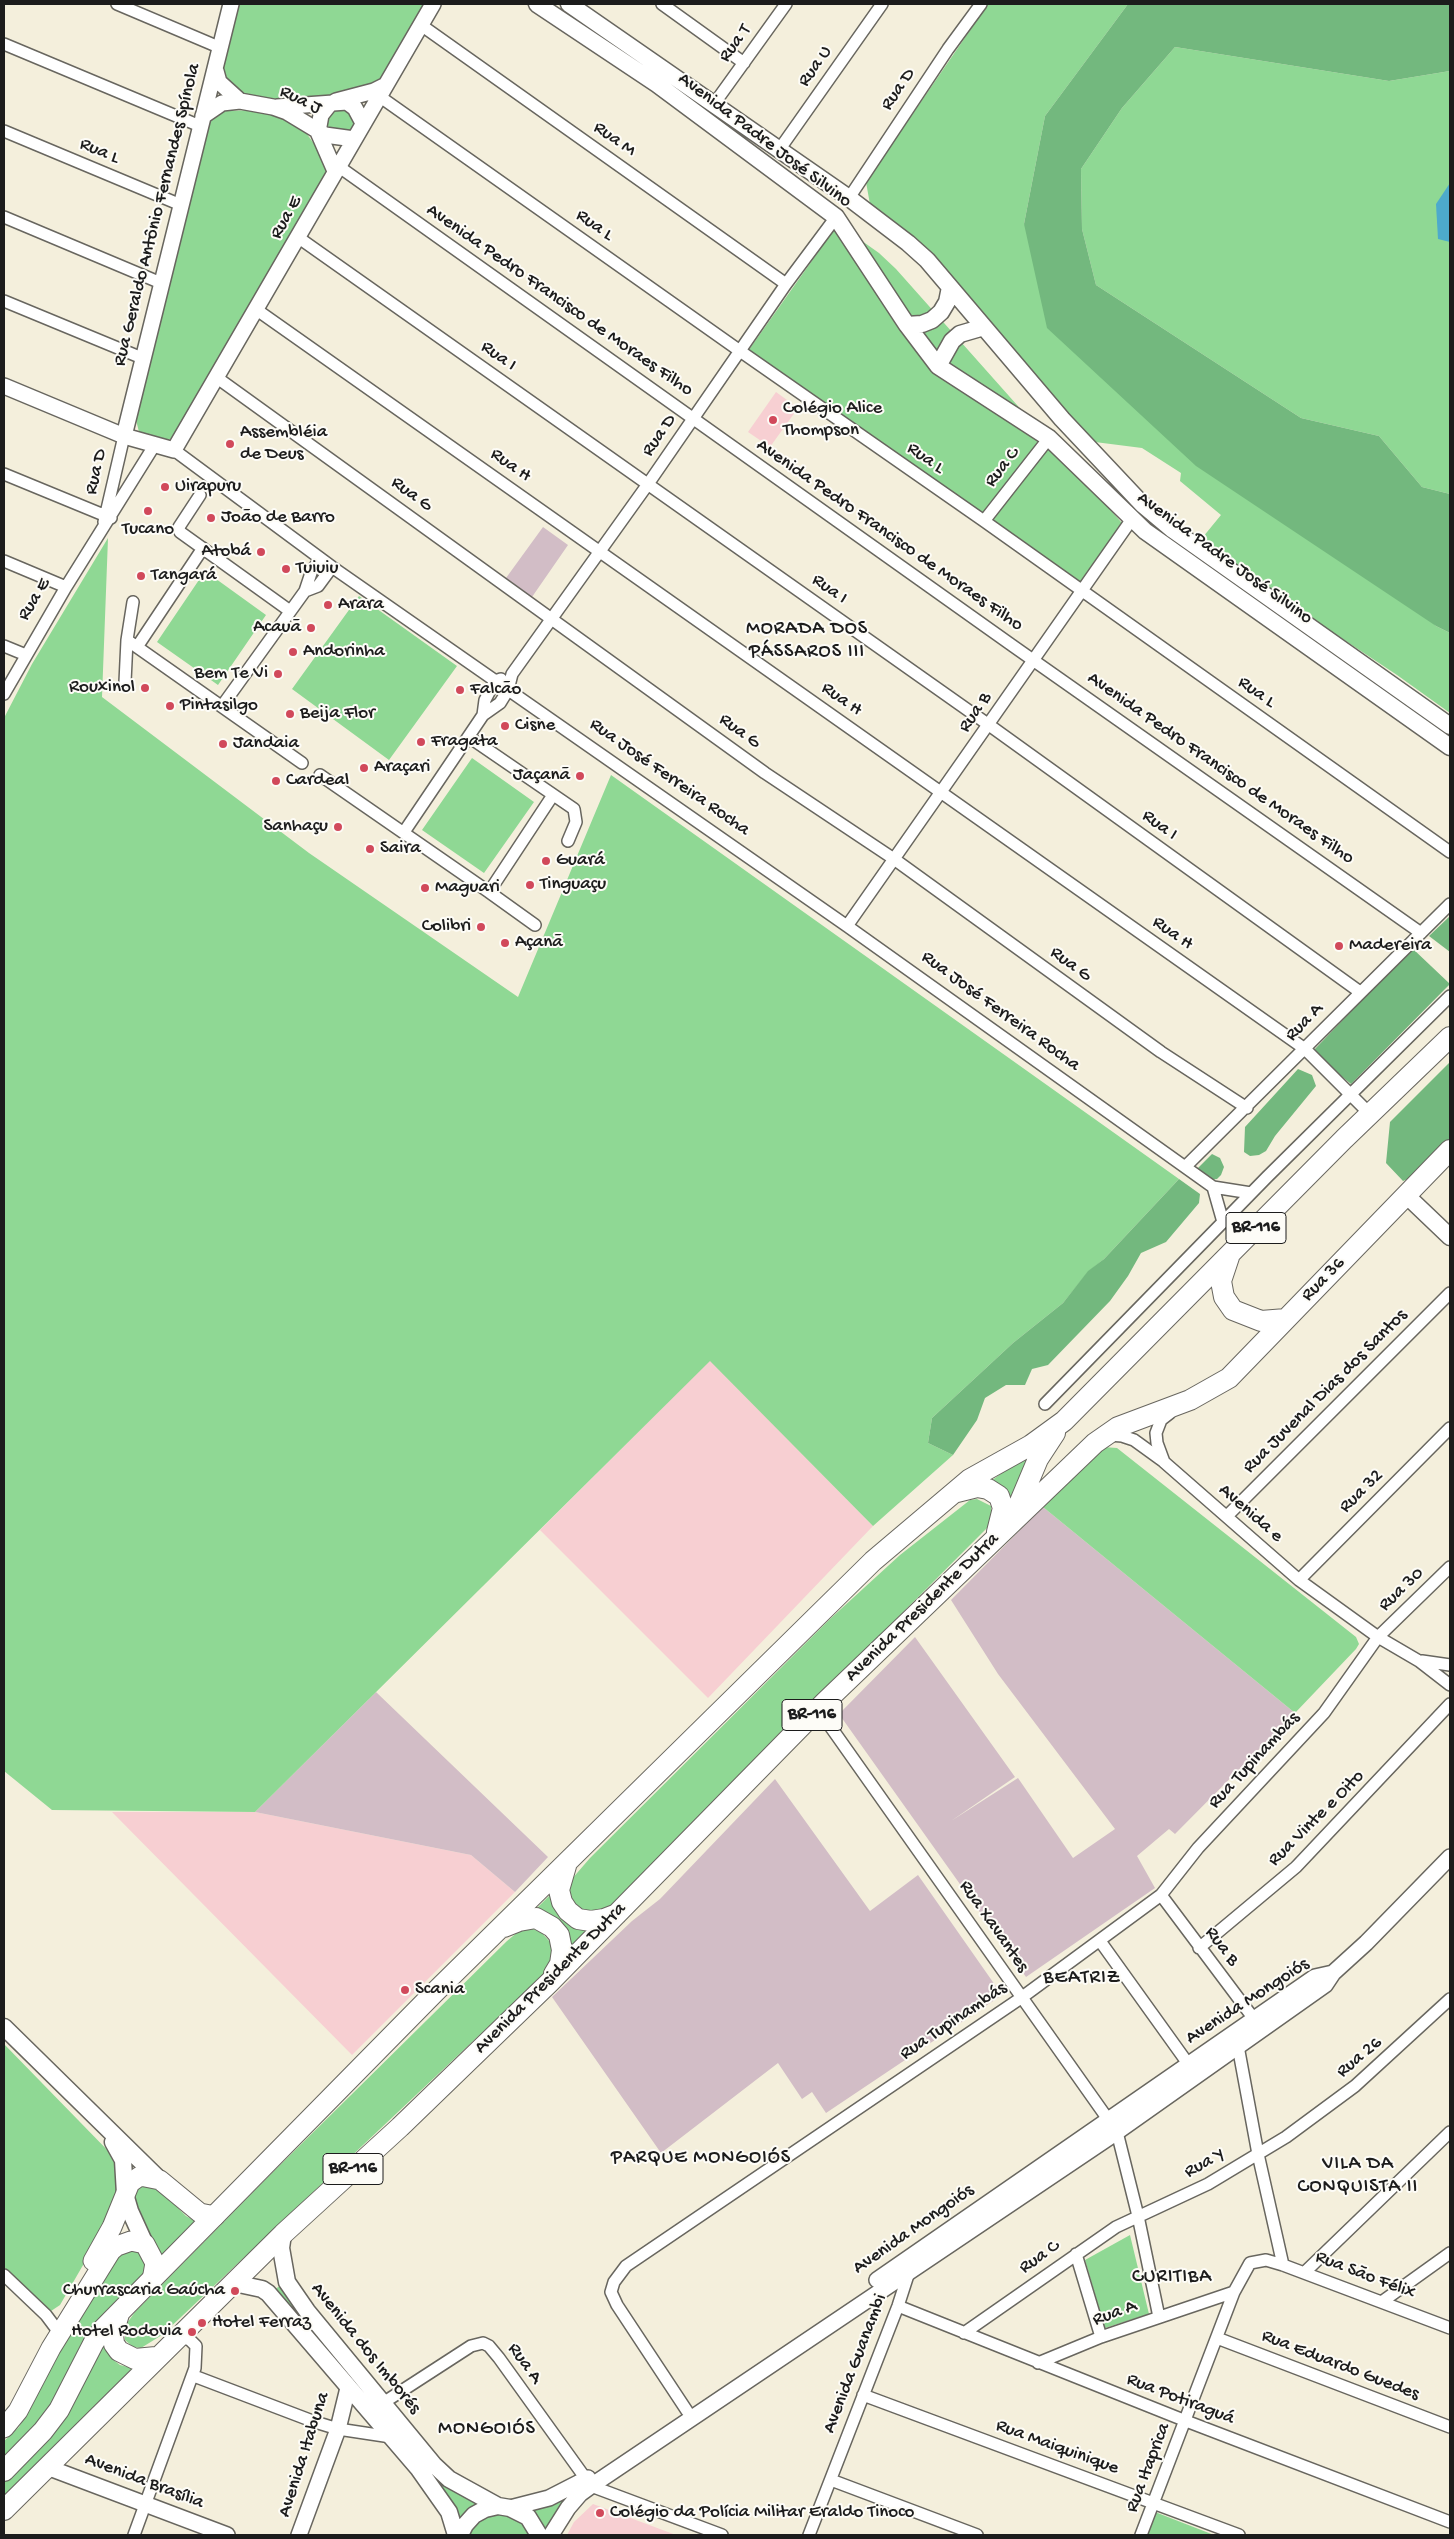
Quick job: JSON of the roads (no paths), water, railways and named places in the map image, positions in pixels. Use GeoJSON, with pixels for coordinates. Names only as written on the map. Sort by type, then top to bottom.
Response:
{"type":"FeatureCollection","features":[{"type":"Feature","properties":{"kind":"highway","name":"Avenida Presidente Dutra"},"geometry":{"type":"LineString","coordinates":[[215,2216],[353,2073],[872,1561],[970,1479],[1031,1445],[1064,1421],[1230,1253],[1450,1036]]}},
{"type":"Feature","properties":{"kind":"highway","name":"Rua 36"},"geometry":{"type":"LineString","coordinates":[[1012,1523],[1105,1435],[1118,1426],[1190,1400],[1229,1378],[1450,1150]]}},
{"type":"Feature","properties":{"kind":"highway"},"geometry":{"type":"LineString","coordinates":[[1230,1253],[1223,1269],[1221,1281],[1224,1297],[1233,1310],[1261,1321],[1286,1319]]}},
{"type":"Feature","properties":{"kind":"highway","name":"Avenida Presidente Dutra"},"geometry":{"type":"LineString","coordinates":[[4,2510],[156,2357],[283,2234],[400,2127],[550,1982],[818,1709],[1012,1523],[1038,1458],[1064,1421]]}},
{"type":"Feature","properties":{"kind":"highway"},"geometry":{"type":"LineString","coordinates":[[952,1493],[977,1487],[988,1489],[999,1496],[1003,1508],[1001,1523],[995,1539]]}},
{"type":"Feature","properties":{"kind":"highway"},"geometry":{"type":"LineString","coordinates":[[566,1864],[559,1890],[562,1902],[568,1910],[578,1919],[590,1921],[604,1919],[619,1913]]}},
{"type":"Feature","properties":{"kind":"highway"},"geometry":{"type":"LineString","coordinates":[[496,1933],[519,1920],[536,1918],[552,1927],[559,1935],[562,1950],[560,1964],[550,1982]]}},
{"type":"Feature","properties":{"kind":"highway","name":"BR-116"},"geometry":{"type":"LineString","coordinates":[[4,2471],[43,2431],[59,2410],[94,2342],[120,2312],[215,2216]]}},
{"type":"Feature","properties":{"kind":"highway"},"geometry":{"type":"LineString","coordinates":[[120,2312],[113,2334],[114,2344],[119,2351],[135,2359],[156,2357]]}},
{"type":"Feature","properties":{"kind":"main road","name":"Avenida Padre José Silvino"},"geometry":{"type":"LineString","coordinates":[[537,4],[657,84],[836,217],[907,325],[938,366],[1049,438],[1132,519],[1450,747]]}},
{"type":"Feature","properties":{"kind":"main road","name":"Avenida Padre José Silvino"},"geometry":{"type":"LineString","coordinates":[[570,4],[849,198],[908,243],[927,260],[1062,419],[1132,494],[1157,517],[1450,726]]}},
{"type":"Feature","properties":{"kind":"main road"},"geometry":{"type":"LineString","coordinates":[[907,325],[922,324],[937,316],[947,302],[950,287]]}},
{"type":"Feature","properties":{"kind":"main road"},"geometry":{"type":"LineString","coordinates":[[938,366],[952,341],[960,334],[984,327]]}},
{"type":"Feature","properties":{"kind":"main road"},"geometry":{"type":"LineString","coordinates":[[1406,1194],[1450,1237]]}},
{"type":"Feature","properties":{"kind":"main road"},"geometry":{"type":"LineString","coordinates":[[4,2027],[160,2180],[200,2213],[215,2216]]}},
{"type":"Feature","properties":{"kind":"main road"},"geometry":{"type":"LineString","coordinates":[[103,2124],[123,2160],[125,2194],[135,2225],[151,2251],[155,2263],[152,2280]]}},
{"type":"Feature","properties":{"kind":"main road"},"geometry":{"type":"LineString","coordinates":[[4,2428],[18,2411],[57,2328],[112,2226],[130,2183],[140,2176],[160,2180]]}},
{"type":"Feature","properties":{"kind":"main road","name":"Avenida dos Imborés"},"geometry":{"type":"LineString","coordinates":[[283,2234],[281,2248],[287,2282],[311,2317],[434,2465],[449,2479],[528,2517],[539,2535]]}},
{"type":"Feature","properties":{"kind":"main road"},"geometry":{"type":"LineString","coordinates":[[57,2328],[111,2251],[117,2246],[131,2241],[145,2244]]}},
{"type":"Feature","properties":{"kind":"main road"},"geometry":{"type":"LineString","coordinates":[[234,2283],[262,2289],[268,2293],[272,2281],[277,2279],[287,2282]]}},
{"type":"Feature","properties":{"kind":"main road","name":"Avenida dos Imborés"},"geometry":{"type":"LineString","coordinates":[[268,2293],[418,2468],[449,2512],[456,2535]]}},
{"type":"Feature","properties":{"kind":"main road"},"geometry":{"type":"LineString","coordinates":[[460,2535],[474,2515],[485,2509],[504,2507]]}},
{"type":"Feature","properties":{"kind":"street"},"geometry":{"type":"LineString","coordinates":[[117,4],[221,48]]}},
{"type":"Feature","properties":{"kind":"street","name":"Rua Geraldo Antônio Fernandes Spínola"},"geometry":{"type":"LineString","coordinates":[[124,436],[142,358],[216,71],[231,4]]}},
{"type":"Feature","properties":{"kind":"street","name":"Rua E"},"geometry":{"type":"LineString","coordinates":[[174,450],[299,238],[336,168],[433,4]]}},
{"type":"Feature","properties":{"kind":"street"},"geometry":{"type":"LineString","coordinates":[[662,4],[744,63]]}},
{"type":"Feature","properties":{"kind":"street","name":"Rua T"},"geometry":{"type":"LineString","coordinates":[[714,104],[786,4]]}},
{"type":"Feature","properties":{"kind":"street","name":"Rua U"},"geometry":{"type":"LineString","coordinates":[[779,150],[882,4]]}},
{"type":"Feature","properties":{"kind":"street","name":"Rua D"},"geometry":{"type":"LineString","coordinates":[[849,198],[948,49],[981,4]]}},
{"type":"Feature","properties":{"kind":"street","name":"Rua M"},"geometry":{"type":"LineString","coordinates":[[421,25],[786,284]]}},
{"type":"Feature","properties":{"kind":"street"},"geometry":{"type":"LineString","coordinates":[[4,44],[202,121]]}},
{"type":"Feature","properties":{"kind":"street"},"geometry":{"type":"LineString","coordinates":[[216,71],[219,82],[240,101]]}},
{"type":"Feature","properties":{"kind":"street"},"geometry":{"type":"LineString","coordinates":[[273,107],[336,101],[382,90]]}},
{"type":"Feature","properties":{"kind":"street","name":"Rua L"},"geometry":{"type":"LineString","coordinates":[[382,90],[740,351],[984,521],[1450,852]]}},
{"type":"Feature","properties":{"kind":"street","name":"Rua J"},"geometry":{"type":"LineString","coordinates":[[202,121],[222,103],[240,101],[273,107],[302,120],[318,132],[332,138],[354,139]]}},
{"type":"Feature","properties":{"kind":"street"},"geometry":{"type":"LineString","coordinates":[[336,168],[318,132],[321,115],[329,105],[336,101],[351,104],[359,113],[363,123]]}},
{"type":"Feature","properties":{"kind":"street","name":"Rua L"},"geometry":{"type":"LineString","coordinates":[[4,131],[181,205]]}},
{"type":"Feature","properties":{"kind":"street","name":"Avenida Pedro Francisco de Moraes Filho"},"geometry":{"type":"LineString","coordinates":[[336,168],[693,417],[1422,933]]}},
{"type":"Feature","properties":{"kind":"street"},"geometry":{"type":"LineString","coordinates":[[4,217],[161,283]]}},
{"type":"Feature","properties":{"kind":"street","name":"Rua D"},"geometry":{"type":"LineString","coordinates":[[508,690],[512,674],[648,484],[786,284],[836,217]]}},
{"type":"Feature","properties":{"kind":"street","name":"Rua I"},"geometry":{"type":"LineString","coordinates":[[299,238],[989,725],[1360,992]]}},
{"type":"Feature","properties":{"kind":"street"},"geometry":{"type":"LineString","coordinates":[[4,301],[142,358]]}},
{"type":"Feature","properties":{"kind":"street","name":"Rua H"},"geometry":{"type":"LineString","coordinates":[[257,310],[1305,1049],[1370,1114]]}},
{"type":"Feature","properties":{"kind":"street","name":"Rua G"},"geometry":{"type":"LineString","coordinates":[[216,377],[765,773],[894,859],[1161,1052],[1247,1108]]}},
{"type":"Feature","properties":{"kind":"street","name":"Rua José Ferreira Rocha"},"geometry":{"type":"LineString","coordinates":[[4,386],[124,436],[154,446],[174,450],[320,559],[846,926],[1213,1187]]}},
{"type":"Feature","properties":{"kind":"street","name":"Rua D"},"geometry":{"type":"LineString","coordinates":[[108,517],[124,436]]}},
{"type":"Feature","properties":{"kind":"street","name":"Rua C"},"geometry":{"type":"LineString","coordinates":[[984,521],[1049,438]]}},
{"type":"Feature","properties":{"kind":"street","name":"Rua E"},"geometry":{"type":"LineString","coordinates":[[4,694],[108,517],[154,446]]}},
{"type":"Feature","properties":{"kind":"street"},"geometry":{"type":"LineString","coordinates":[[4,474],[108,517]]}},
{"type":"Feature","properties":{"kind":"street"},"geometry":{"type":"LineString","coordinates":[[200,495],[179,530],[290,611]]}},
{"type":"Feature","properties":{"kind":"street","name":"Rua B"},"geometry":{"type":"LineString","coordinates":[[846,926],[942,793],[1132,519]]}},
{"type":"Feature","properties":{"kind":"street"},"geometry":{"type":"LineString","coordinates":[[137,647],[203,548]]}},
{"type":"Feature","properties":{"kind":"street"},"geometry":{"type":"LineString","coordinates":[[222,706],[305,591],[312,570],[320,559]]}},
{"type":"Feature","properties":{"kind":"street"},"geometry":{"type":"LineString","coordinates":[[4,561],[66,587]]}},
{"type":"Feature","properties":{"kind":"street"},"geometry":{"type":"LineString","coordinates":[[305,591],[318,586],[332,567]]}},
{"type":"Feature","properties":{"kind":"street"},"geometry":{"type":"LineString","coordinates":[[125,682],[127,640],[133,602]]}},
{"type":"Feature","properties":{"kind":"street"},"geometry":{"type":"LineString","coordinates":[[127,640],[302,763]]}},
{"type":"Feature","properties":{"kind":"street"},"geometry":{"type":"LineString","coordinates":[[4,646],[26,656]]}},
{"type":"Feature","properties":{"kind":"street"},"geometry":{"type":"LineString","coordinates":[[404,832],[483,715],[485,700],[495,681],[512,674]]}},
{"type":"Feature","properties":{"kind":"street"},"geometry":{"type":"LineString","coordinates":[[483,715],[496,708],[508,690]]}},
{"type":"Feature","properties":{"kind":"street"},"geometry":{"type":"LineString","coordinates":[[469,737],[574,809],[576,822],[568,841]]}},
{"type":"Feature","properties":{"kind":"street"},"geometry":{"type":"LineString","coordinates":[[320,775],[535,925]]}},
{"type":"Feature","properties":{"kind":"street"},"geometry":{"type":"LineString","coordinates":[[489,892],[553,796]]}},
{"type":"Feature","properties":{"kind":"street","name":"Rua A"},"geometry":{"type":"LineString","coordinates":[[1185,1167],[1247,1108],[1360,992],[1450,904]]}},
{"type":"Feature","properties":{"kind":"street"},"geometry":{"type":"LineString","coordinates":[[1045,1404],[1251,1193],[1450,996]]}},
{"type":"Feature","properties":{"kind":"street"},"geometry":{"type":"LineString","coordinates":[[1223,1222],[1213,1187],[1251,1193]]}},
{"type":"Feature","properties":{"kind":"street","name":"Rua Juvenal Dias dos Santos"},"geometry":{"type":"LineString","coordinates":[[1227,1516],[1450,1294]]}},
{"type":"Feature","properties":{"kind":"street"},"geometry":{"type":"LineString","coordinates":[[1164,1462],[1157,1443],[1156,1433],[1160,1420],[1190,1400]]}},
{"type":"Feature","properties":{"kind":"street","name":"Rua 32"},"geometry":{"type":"LineString","coordinates":[[1299,1580],[1450,1428]]}},
{"type":"Feature","properties":{"kind":"street","name":"Avenida e"},"geometry":{"type":"LineString","coordinates":[[1105,1435],[1122,1436],[1134,1440],[1164,1462],[1299,1580],[1378,1637]]}},
{"type":"Feature","properties":{"kind":"street","name":"Rua 30"},"geometry":{"type":"LineString","coordinates":[[1378,1637],[1450,1567]]}},
{"type":"Feature","properties":{"kind":"street"},"geometry":{"type":"LineString","coordinates":[[1378,1637],[1420,1660],[1450,1685]]}},
{"type":"Feature","properties":{"kind":"street","name":"Rua Tupinambás"},"geometry":{"type":"LineString","coordinates":[[687,2411],[617,2305],[611,2292],[614,2282],[626,2266],[1021,1998],[1161,1895],[1198,1848],[1324,1713],[1378,1637]]}},
{"type":"Feature","properties":{"kind":"street"},"geometry":{"type":"LineString","coordinates":[[1420,1660],[1450,1666]]}},
{"type":"Feature","properties":{"kind":"street","name":"Rua Vinte e Oito"},"geometry":{"type":"LineString","coordinates":[[1199,1948],[1296,1866],[1450,1704]]}},
{"type":"Feature","properties":{"kind":"street","name":"Rua Xavantes"},"geometry":{"type":"LineString","coordinates":[[818,1709],[1113,2126],[1138,2216],[1159,2317]]}},
{"type":"Feature","properties":{"kind":"street","name":"Avenida Mongoiós"},"geometry":{"type":"LineString","coordinates":[[550,2535],[588,2483],[687,2411],[1113,2126],[1238,2046],[1325,1985],[1333,1972],[1366,1943],[1450,1857]]}},
{"type":"Feature","properties":{"kind":"street","name":"Rua B"},"geometry":{"type":"LineString","coordinates":[[1161,1895],[1254,2019]]}},
{"type":"Feature","properties":{"kind":"street"},"geometry":{"type":"LineString","coordinates":[[1100,1941],[1189,2065]]}},
{"type":"Feature","properties":{"kind":"street","name":"Avenida Mongoiós"},"geometry":{"type":"LineString","coordinates":[[1113,2126],[1189,2065],[1254,2019],[1315,1977],[1333,1972]]}},
{"type":"Feature","properties":{"kind":"street","name":"Rua 26"},"geometry":{"type":"LineString","coordinates":[[1286,2137],[1355,2086],[1450,1999]]}},
{"type":"Feature","properties":{"kind":"street"},"geometry":{"type":"LineString","coordinates":[[1238,2046],[1258,2154],[1283,2265]]}},
{"type":"Feature","properties":{"kind":"street"},"geometry":{"type":"LineString","coordinates":[[1305,2272],[1450,2132]]}},
{"type":"Feature","properties":{"kind":"street","name":"Rua Y"},"geometry":{"type":"LineString","coordinates":[[1138,2216],[1208,2184],[1286,2137]]}},
{"type":"Feature","properties":{"kind":"street","name":"Rua C"},"geometry":{"type":"LineString","coordinates":[[964,2332],[1076,2254],[1138,2216]]}},
{"type":"Feature","properties":{"kind":"street"},"geometry":{"type":"LineString","coordinates":[[1383,2302],[1450,2253]]}},
{"type":"Feature","properties":{"kind":"street"},"geometry":{"type":"LineString","coordinates":[[1076,2254],[1100,2338]]}},
{"type":"Feature","properties":{"kind":"street","name":"Rua São Félix"},"geometry":{"type":"LineString","coordinates":[[1266,2260],[1305,2272],[1450,2328]]}},
{"type":"Feature","properties":{"kind":"street","name":"Rua Itaprica"},"geometry":{"type":"LineString","coordinates":[[1141,2535],[1234,2292],[1250,2263],[1266,2260]]}},
{"type":"Feature","properties":{"kind":"street","name":"Avenida Mongoiós"},"geometry":{"type":"LineString","coordinates":[[504,2507],[549,2498],[588,2483],[772,2365],[904,2266]]}},
{"type":"Feature","properties":{"kind":"street","name":"Avenida Guanambi"},"geometry":{"type":"LineString","coordinates":[[809,2535],[898,2306],[908,2275],[904,2266]]}},
{"type":"Feature","properties":{"kind":"street"},"geometry":{"type":"LineString","coordinates":[[4,2275],[57,2328]]}},
{"type":"Feature","properties":{"kind":"street","name":"Rua A"},"geometry":{"type":"LineString","coordinates":[[1038,2363],[1100,2338],[1234,2292]]}},
{"type":"Feature","properties":{"kind":"street","name":"Rua Potiraguá"},"geometry":{"type":"LineString","coordinates":[[898,2306],[1186,2421],[1450,2522]]}},
{"type":"Feature","properties":{"kind":"street"},"geometry":{"type":"LineString","coordinates":[[134,2535],[194,2376],[197,2357],[196,2346],[190,2340],[179,2336]]}},
{"type":"Feature","properties":{"kind":"street","name":"Rua Eduardo Guedes"},"geometry":{"type":"LineString","coordinates":[[1217,2338],[1450,2427]]}},
{"type":"Feature","properties":{"kind":"street","name":"Rua A"},"geometry":{"type":"LineString","coordinates":[[383,2403],[471,2346],[483,2343],[489,2346],[499,2358],[588,2483]]}},
{"type":"Feature","properties":{"kind":"street"},"geometry":{"type":"LineString","coordinates":[[194,2376],[315,2422],[338,2429],[390,2437]]}},
{"type":"Feature","properties":{"kind":"street","name":"Avenida Itabuna"},"geometry":{"type":"LineString","coordinates":[[300,2535],[338,2429],[348,2388]]}},
{"type":"Feature","properties":{"kind":"street","name":"Rua Maiquinique"},"geometry":{"type":"LineString","coordinates":[[863,2395],[1239,2535]]}},
{"type":"Feature","properties":{"kind":"street","name":"Avenida Brasília"},"geometry":{"type":"LineString","coordinates":[[47,2467],[227,2535]]}},
{"type":"Feature","properties":{"kind":"street"},"geometry":{"type":"LineString","coordinates":[[831,2480],[977,2535]]}},
{"type":"Feature","properties":{"kind":"street"},"geometry":{"type":"LineString","coordinates":[[588,2483],[722,2535]]}},
{"type":"Feature","properties":{"kind":"water"},"geometry":{"type":"Polygon","coordinates":[[[1450,183],[1450,242],[1438,239],[1436,204],[1450,183]]]}},
{"type":"Feature","properties":{"kind":"place","name":"Colégio Alice Thompson"},"geometry":{"type":"Point","coordinates":[773,420]}},
{"type":"Feature","properties":{"kind":"place","name":"Assembléia de Deus"},"geometry":{"type":"Point","coordinates":[230,444]}},
{"type":"Feature","properties":{"kind":"place","name":"Uirapuru"},"geometry":{"type":"Point","coordinates":[165,487]}},
{"type":"Feature","properties":{"kind":"place","name":"Tucano"},"geometry":{"type":"Point","coordinates":[148,511]}},
{"type":"Feature","properties":{"kind":"place","name":"João de Barro"},"geometry":{"type":"Point","coordinates":[211,518]}},
{"type":"Feature","properties":{"kind":"place","name":"Atobá"},"geometry":{"type":"Point","coordinates":[261,552]}},
{"type":"Feature","properties":{"kind":"place","name":"Tuiuiu"},"geometry":{"type":"Point","coordinates":[286,569]}},
{"type":"Feature","properties":{"kind":"place","name":"Tangará"},"geometry":{"type":"Point","coordinates":[141,576]}},
{"type":"Feature","properties":{"kind":"place","name":"Arara"},"geometry":{"type":"Point","coordinates":[328,605]}},
{"type":"Feature","properties":{"kind":"place","name":"Acauã"},"geometry":{"type":"Point","coordinates":[311,628]}},
{"type":"Feature","properties":{"kind":"place","name":"Andorinha"},"geometry":{"type":"Point","coordinates":[293,652]}},
{"type":"Feature","properties":{"kind":"place","name":"Bem Te Vi"},"geometry":{"type":"Point","coordinates":[278,674]}},
{"type":"Feature","properties":{"kind":"place","name":"Rouxinol"},"geometry":{"type":"Point","coordinates":[145,688]}},
{"type":"Feature","properties":{"kind":"place","name":"Falcão"},"geometry":{"type":"Point","coordinates":[460,690]}},
{"type":"Feature","properties":{"kind":"place","name":"Pintasilgo"},"geometry":{"type":"Point","coordinates":[170,706]}},
{"type":"Feature","properties":{"kind":"place","name":"Beija Flor"},"geometry":{"type":"Point","coordinates":[290,714]}},
{"type":"Feature","properties":{"kind":"place","name":"Cisne"},"geometry":{"type":"Point","coordinates":[505,726]}},
{"type":"Feature","properties":{"kind":"place","name":"Fragata"},"geometry":{"type":"Point","coordinates":[421,742]}},
{"type":"Feature","properties":{"kind":"place","name":"Jandaia"},"geometry":{"type":"Point","coordinates":[223,744]}},
{"type":"Feature","properties":{"kind":"place","name":"Araçari"},"geometry":{"type":"Point","coordinates":[364,768]}},
{"type":"Feature","properties":{"kind":"place","name":"Jaçanã"},"geometry":{"type":"Point","coordinates":[580,776]}},
{"type":"Feature","properties":{"kind":"place","name":"Cardeal"},"geometry":{"type":"Point","coordinates":[276,781]}},
{"type":"Feature","properties":{"kind":"place","name":"Sanhaçu"},"geometry":{"type":"Point","coordinates":[338,827]}},
{"type":"Feature","properties":{"kind":"place","name":"Saira"},"geometry":{"type":"Point","coordinates":[370,849]}},
{"type":"Feature","properties":{"kind":"place","name":"Guará"},"geometry":{"type":"Point","coordinates":[546,861]}},
{"type":"Feature","properties":{"kind":"place","name":"Tinguaçu"},"geometry":{"type":"Point","coordinates":[530,885]}},
{"type":"Feature","properties":{"kind":"place","name":"Maguari"},"geometry":{"type":"Point","coordinates":[425,888]}},
{"type":"Feature","properties":{"kind":"place","name":"Colibri"},"geometry":{"type":"Point","coordinates":[481,927]}},
{"type":"Feature","properties":{"kind":"place","name":"Açanã"},"geometry":{"type":"Point","coordinates":[505,943]}},
{"type":"Feature","properties":{"kind":"place","name":"Madereira"},"geometry":{"type":"Point","coordinates":[1339,946]}},
{"type":"Feature","properties":{"kind":"place","name":"Scania"},"geometry":{"type":"Point","coordinates":[405,1990]}},
{"type":"Feature","properties":{"kind":"place","name":"Churrascaria Gaúcha"},"geometry":{"type":"Point","coordinates":[235,2291]}},
{"type":"Feature","properties":{"kind":"place","name":"Hotel Ferraz"},"geometry":{"type":"Point","coordinates":[202,2323]}},
{"type":"Feature","properties":{"kind":"place","name":"Hotel Rodovia"},"geometry":{"type":"Point","coordinates":[192,2332]}},
{"type":"Feature","properties":{"kind":"place","name":"Colégio da Polícia Militar Eraldo Tinoco"},"geometry":{"type":"Point","coordinates":[600,2513]}},
{"type":"Feature","properties":{"kind":"district","name":"MORADA DOS PÁSSAROS III"},"geometry":{"type":"Point","coordinates":[807,642]}},
{"type":"Feature","properties":{"kind":"district","name":"BEATRIZ"},"geometry":{"type":"Point","coordinates":[1082,1979]}},
{"type":"Feature","properties":{"kind":"district","name":"PARQUE MONGOIÓS"},"geometry":{"type":"Point","coordinates":[701,2159]}},
{"type":"Feature","properties":{"kind":"district","name":"VILA DA CONQUISTA II"},"geometry":{"type":"Point","coordinates":[1358,2176]}},
{"type":"Feature","properties":{"kind":"district","name":"CURITIBA"},"geometry":{"type":"Point","coordinates":[1172,2278]}},
{"type":"Feature","properties":{"kind":"district","name":"MONGOIÓS"},"geometry":{"type":"Point","coordinates":[487,2430]}}]}
